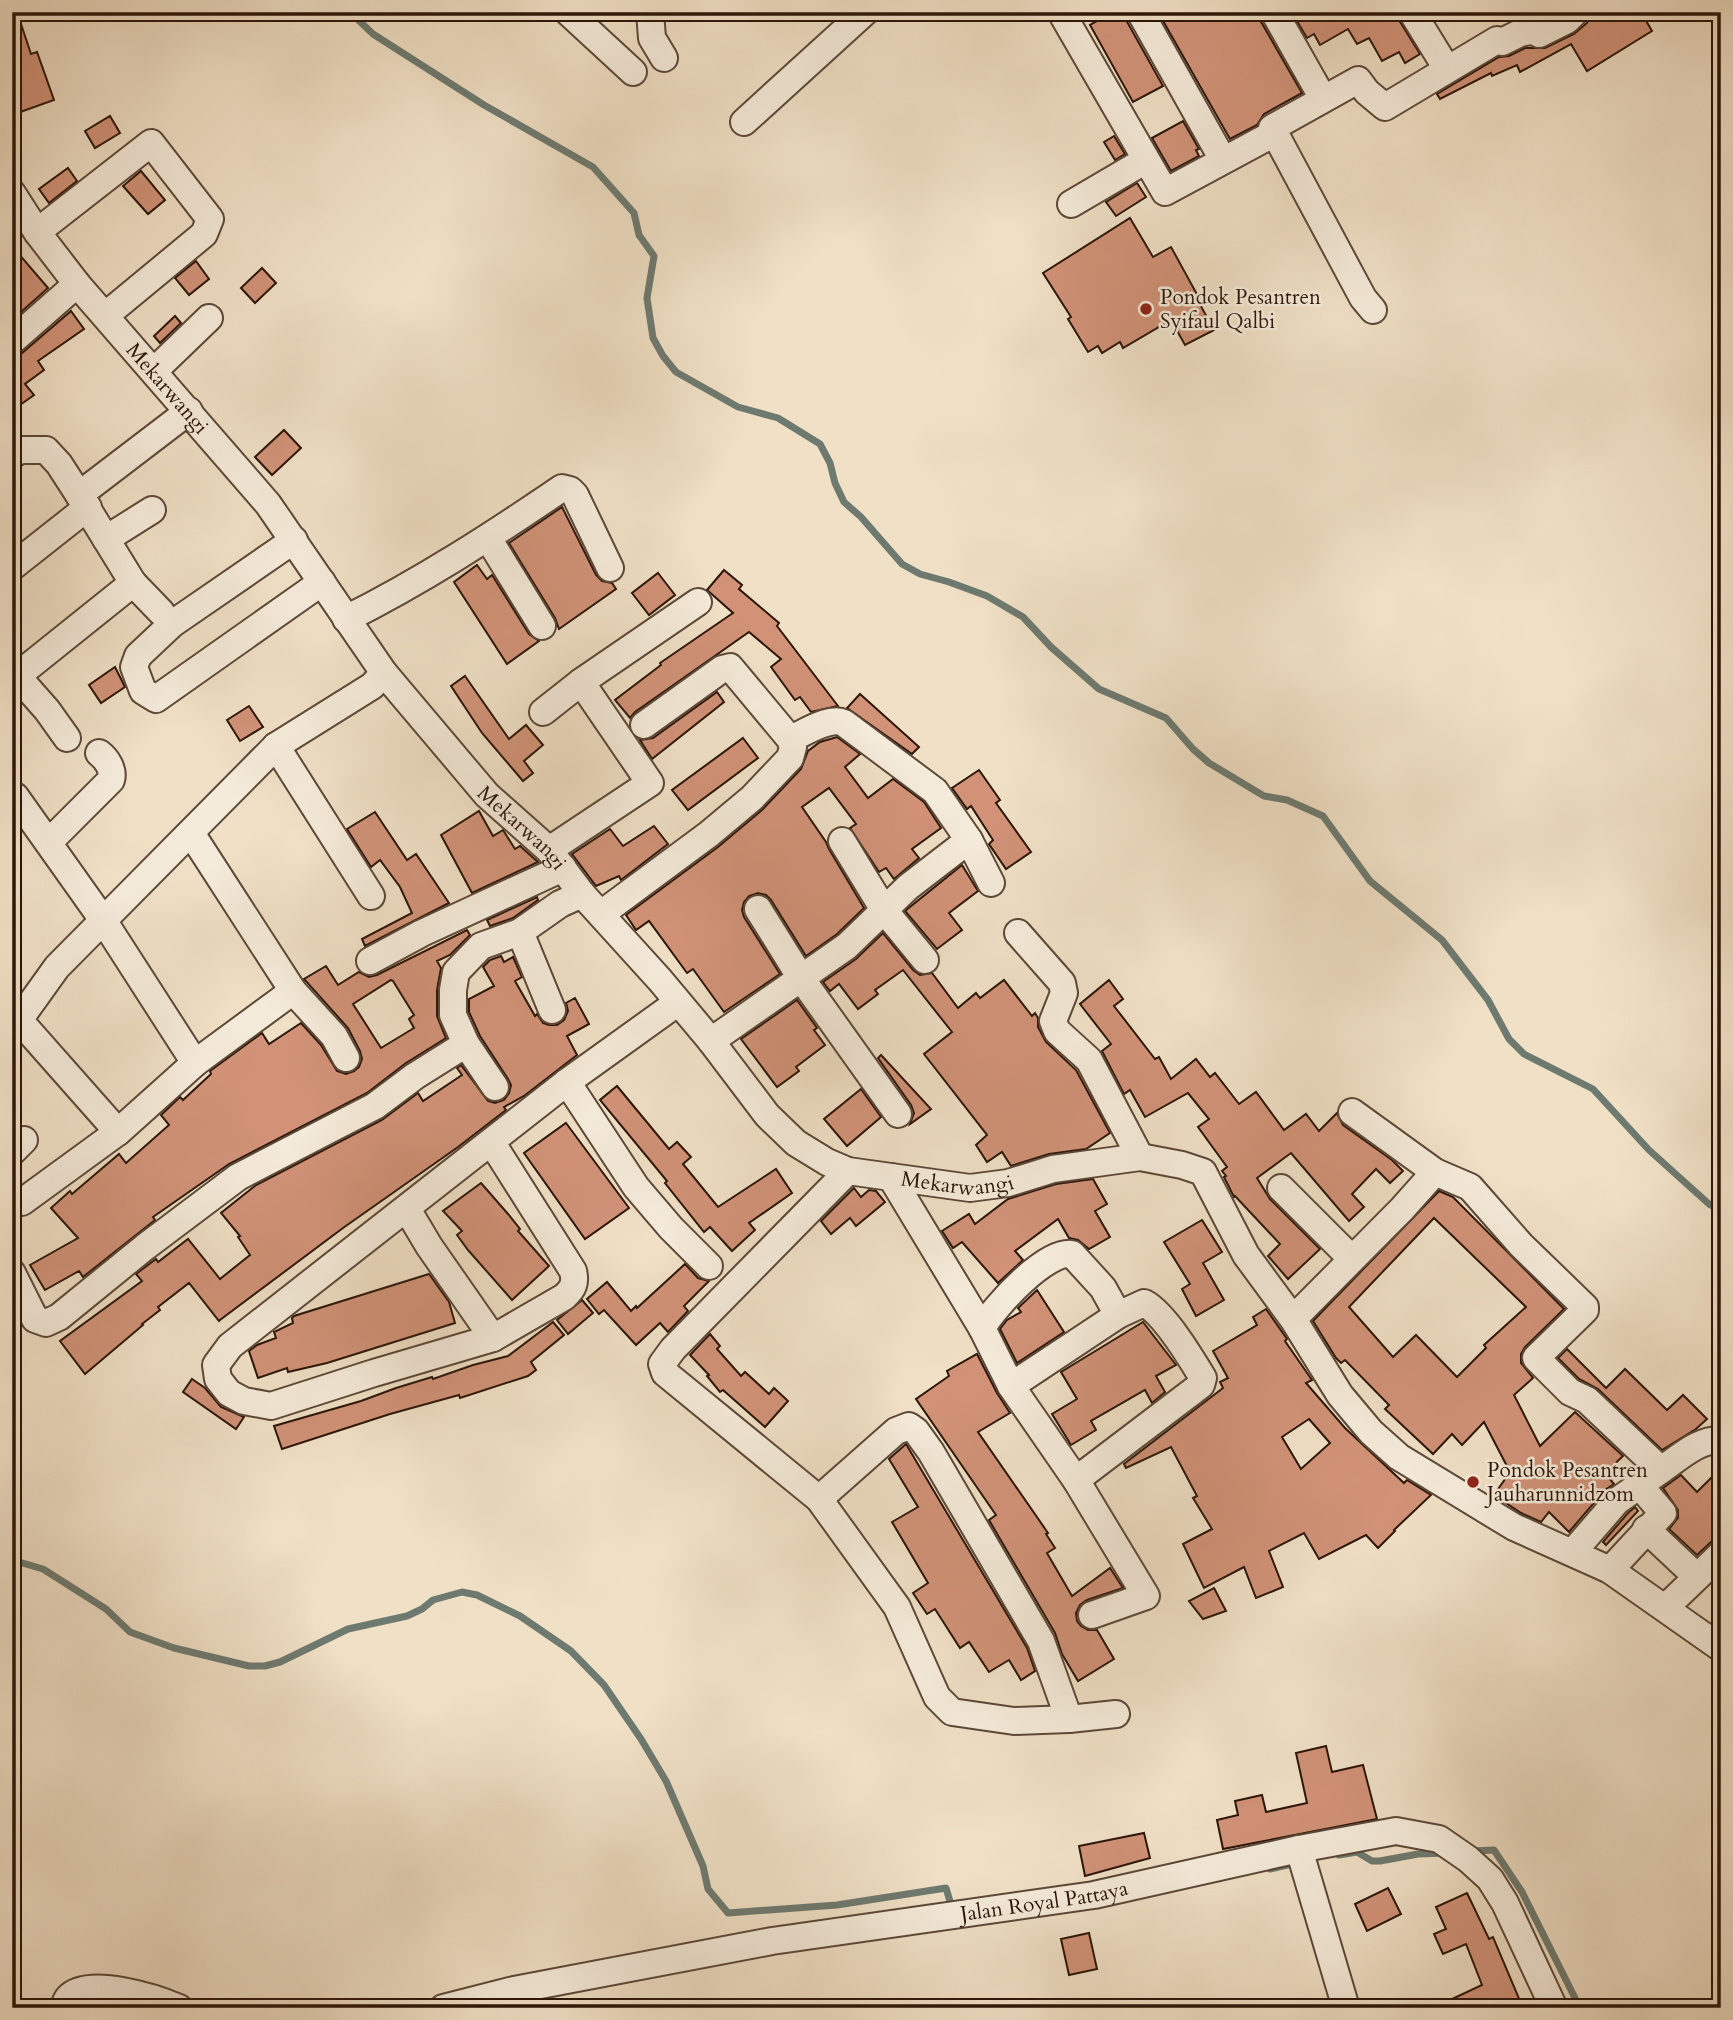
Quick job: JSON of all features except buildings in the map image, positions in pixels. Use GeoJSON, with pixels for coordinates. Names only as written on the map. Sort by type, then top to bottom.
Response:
{"type":"FeatureCollection","features":[{"type":"Feature","properties":{"kind":"street"},"geometry":{"type":"LineString","coordinates":[[568,12],[634,72]]}},
{"type":"Feature","properties":{"kind":"street"},"geometry":{"type":"LineString","coordinates":[[650,12],[652,38],[664,58]]}},
{"type":"Feature","properties":{"kind":"street"},"geometry":{"type":"LineString","coordinates":[[744,122],[865,12]]}},
{"type":"Feature","properties":{"kind":"street"},"geometry":{"type":"LineString","coordinates":[[1061,12],[1165,192],[1273,134]]}},
{"type":"Feature","properties":{"kind":"street"},"geometry":{"type":"LineString","coordinates":[[1140,12],[1218,151]]}},
{"type":"Feature","properties":{"kind":"street"},"geometry":{"type":"LineString","coordinates":[[1273,12],[1317,88]]}},
{"type":"Feature","properties":{"kind":"street"},"geometry":{"type":"LineString","coordinates":[[1412,12],[1447,69]]}},
{"type":"Feature","properties":{"kind":"street"},"geometry":{"type":"LineString","coordinates":[[1373,310],[1363,298],[1272,128],[1358,80],[1367,92],[1385,107],[1497,40],[1502,42],[1520,33],[1536,30],[1539,34],[1567,20],[1574,12]]}},
{"type":"Feature","properties":{"kind":"street"},"geometry":{"type":"LineString","coordinates":[[37,232],[150,143],[210,219],[208,228],[106,315]]}},
{"type":"Feature","properties":{"kind":"street"},"geometry":{"type":"LineString","coordinates":[[1071,204],[1146,160]]}},
{"type":"Feature","properties":{"kind":"street","name":"Mekarwangi"},"geometry":{"type":"LineString","coordinates":[[12,193],[37,232],[77,284],[239,468],[294,540],[384,673],[487,795],[556,859],[582,894],[660,980],[766,1115],[796,1143],[848,1171],[970,1188],[1008,1183],[1053,1169],[1140,1157],[1203,1172],[1246,1255],[1293,1319]]}},
{"type":"Feature","properties":{"kind":"street"},"geometry":{"type":"LineString","coordinates":[[12,341],[77,284]]}},
{"type":"Feature","properties":{"kind":"street"},"geometry":{"type":"LineString","coordinates":[[154,371],[209,318]]}},
{"type":"Feature","properties":{"kind":"street"},"geometry":{"type":"LineString","coordinates":[[12,567],[83,501],[189,411]]}},
{"type":"Feature","properties":{"kind":"street"},"geometry":{"type":"LineString","coordinates":[[12,455],[20,450],[46,450],[59,464],[133,583],[161,612]]}},
{"type":"Feature","properties":{"kind":"street"},"geometry":{"type":"LineString","coordinates":[[346,619],[382,601],[488,538],[562,488],[575,495],[610,568]]}},
{"type":"Feature","properties":{"kind":"street"},"geometry":{"type":"LineString","coordinates":[[106,539],[152,510]]}},
{"type":"Feature","properties":{"kind":"street"},"geometry":{"type":"LineString","coordinates":[[488,538],[542,626]]}},
{"type":"Feature","properties":{"kind":"street"},"geometry":{"type":"LineString","coordinates":[[294,540],[172,624],[138,656],[134,667],[143,691],[156,699],[171,690],[322,582]]}},
{"type":"Feature","properties":{"kind":"street"},"geometry":{"type":"LineString","coordinates":[[67,738],[47,710],[15,678],[133,583]]}},
{"type":"Feature","properties":{"kind":"street"},"geometry":{"type":"LineString","coordinates":[[543,712],[580,682],[698,601]]}},
{"type":"Feature","properties":{"kind":"street"},"geometry":{"type":"LineString","coordinates":[[601,914],[709,834],[752,798],[790,758],[793,747],[790,739],[730,667],[722,669],[644,725]]}},
{"type":"Feature","properties":{"kind":"street"},"geometry":{"type":"LineString","coordinates":[[118,1132],[15,1027],[57,967],[276,746],[372,686],[384,673]]}},
{"type":"Feature","properties":{"kind":"street"},"geometry":{"type":"LineString","coordinates":[[370,961],[556,859],[650,783],[580,682]]}},
{"type":"Feature","properties":{"kind":"street"},"geometry":{"type":"LineString","coordinates":[[790,739],[831,722],[839,720],[844,723],[935,791],[969,840],[991,883]]}},
{"type":"Feature","properties":{"kind":"street"},"geometry":{"type":"LineString","coordinates":[[276,746],[371,896]]}},
{"type":"Feature","properties":{"kind":"street"},"geometry":{"type":"LineString","coordinates":[[49,842],[111,780],[111,769],[99,753]]}},
{"type":"Feature","properties":{"kind":"street"},"geometry":{"type":"LineString","coordinates":[[12,797],[15,796],[103,920],[195,1063]]}},
{"type":"Feature","properties":{"kind":"street"},"geometry":{"type":"LineString","coordinates":[[191,833],[293,991],[334,1036],[346,1058]]}},
{"type":"Feature","properties":{"kind":"street"},"geometry":{"type":"LineString","coordinates":[[710,1041],[859,937],[908,887],[969,840]]}},
{"type":"Feature","properties":{"kind":"street"},"geometry":{"type":"LineString","coordinates":[[842,841],[884,911],[925,960]]}},
{"type":"Feature","properties":{"kind":"street"},"geometry":{"type":"LineString","coordinates":[[495,1087],[466,1044],[453,1016],[456,972],[481,946],[520,932],[560,904],[582,894]]}},
{"type":"Feature","properties":{"kind":"street"},"geometry":{"type":"LineString","coordinates":[[758,909],[802,978],[898,1114]]}},
{"type":"Feature","properties":{"kind":"street"},"geometry":{"type":"LineString","coordinates":[[520,932],[552,1010]]}},
{"type":"Feature","properties":{"kind":"street"},"geometry":{"type":"LineString","coordinates":[[1018,933],[1062,982],[1064,993],[1053,1021],[1057,1031],[1089,1060],[1140,1157]]}},
{"type":"Feature","properties":{"kind":"street"},"geometry":{"type":"LineString","coordinates":[[22,1202],[118,1132],[195,1063],[293,991]]}},
{"type":"Feature","properties":{"kind":"street"},"geometry":{"type":"LineString","coordinates":[[492,1143],[573,1271],[573,1289],[494,1338],[271,1406],[244,1401],[229,1393],[218,1379],[216,1366],[230,1346],[567,1082],[677,1003]]}},
{"type":"Feature","properties":{"kind":"street"},"geometry":{"type":"LineString","coordinates":[[12,1273],[35,1319],[46,1323],[59,1317],[145,1247],[238,1177],[374,1106],[466,1044]]}},
{"type":"Feature","properties":{"kind":"street"},"geometry":{"type":"LineString","coordinates":[[567,1082],[636,1187],[671,1228],[709,1266]]}},
{"type":"Feature","properties":{"kind":"street"},"geometry":{"type":"LineString","coordinates":[[1352,1112],[1434,1172],[1470,1187],[1521,1245],[1585,1307],[1536,1360],[1570,1392],[1587,1400],[1661,1470]]}},
{"type":"Feature","properties":{"kind":"street"},"geometry":{"type":"LineString","coordinates":[[848,1171],[673,1349],[662,1364],[665,1373],[819,1499],[897,1607],[943,1704],[951,1712],[1014,1721],[1116,1714]]}},
{"type":"Feature","properties":{"kind":"street"},"geometry":{"type":"LineString","coordinates":[[1434,1172],[1402,1209],[1293,1319],[1354,1415],[1399,1457],[1514,1527],[1610,1570],[1721,1648]]}},
{"type":"Feature","properties":{"kind":"street"},"geometry":{"type":"LineString","coordinates":[[891,1177],[982,1328],[1011,1386],[1076,1480],[1146,1596],[1092,1615]]}},
{"type":"Feature","properties":{"kind":"street"},"geometry":{"type":"LineString","coordinates":[[1281,1188],[1351,1258]]}},
{"type":"Feature","properties":{"kind":"street"},"geometry":{"type":"LineString","coordinates":[[407,1209],[429,1246],[494,1338]]}},
{"type":"Feature","properties":{"kind":"street"},"geometry":{"type":"LineString","coordinates":[[982,1328],[993,1311],[1038,1269],[1067,1253],[1072,1254],[1103,1288],[1118,1315]]}},
{"type":"Feature","properties":{"kind":"street"},"geometry":{"type":"LineString","coordinates":[[1011,1386],[1118,1315],[1144,1303],[1187,1351],[1203,1378],[1196,1389],[1076,1480]]}},
{"type":"Feature","properties":{"kind":"street"},"geometry":{"type":"LineString","coordinates":[[819,1499],[896,1431],[909,1426],[916,1431],[938,1463],[1041,1641],[1069,1719]]}},
{"type":"Feature","properties":{"kind":"street"},"geometry":{"type":"LineString","coordinates":[[1573,1552],[1617,1501],[1693,1448],[1708,1440],[1721,1440]]}},
{"type":"Feature","properties":{"kind":"street"},"geometry":{"type":"LineString","coordinates":[[1610,1570],[1662,1512],[1640,1486]]}},
{"type":"Feature","properties":{"kind":"street"},"geometry":{"type":"LineString","coordinates":[[1646,1530],[1696,1576]]}},
{"type":"Feature","properties":{"kind":"street"},"geometry":{"type":"LineString","coordinates":[[1666,1607],[1721,1555]]}},
{"type":"Feature","properties":{"kind":"street","name":"Jalan Royal Pattaya"},"geometry":{"type":"LineString","coordinates":[[443,2008],[514,1990],[772,1941],[1094,1895],[1299,1849],[1396,1831],[1439,1839],[1468,1858],[1490,1879],[1505,1903],[1554,2008]]}},
{"type":"Feature","properties":{"kind":"street"},"geometry":{"type":"LineString","coordinates":[[1299,1849],[1346,2008]]}},
{"type":"Feature","properties":{"kind":"street"},"geometry":{"type":"LineString","coordinates":[[64,2008],[68,1998],[79,1992],[97,1989],[141,1994],[179,2008]]}},
{"type":"Feature","properties":{"kind":"waterway"},"geometry":{"type":"LineString","coordinates":[[350,12],[373,34],[484,105],[593,167],[634,213],[639,235],[654,256],[647,298],[653,338],[676,372],[738,407],[778,418],[820,444],[844,502],[861,517],[902,564],[920,574],[987,596],[1023,617],[1051,647],[1099,689],[1166,718],[1209,763],[1264,796],[1287,800],[1323,816],[1370,881],[1442,940],[1488,1000],[1509,1039],[1524,1054],[1593,1089],[1649,1150],[1709,1204],[1721,1210]]}},
{"type":"Feature","properties":{"kind":"waterway"},"geometry":{"type":"LineString","coordinates":[[12,1560],[43,1569],[106,1609],[130,1632],[174,1648],[249,1666],[280,1662],[348,1629],[407,1616],[433,1600],[462,1592],[477,1595],[520,1616],[571,1651],[604,1685],[666,1781],[703,1866],[708,1889],[728,1913],[837,1905],[946,1888],[952,1908]]}},
{"type":"Feature","properties":{"kind":"waterway"},"geometry":{"type":"LineString","coordinates":[[1472,1851],[1494,1850],[1522,1892],[1580,2008]]}},
{"type":"Feature","properties":{"kind":"waterway"},"geometry":{"type":"LineString","coordinates":[[1339,1855],[1357,1852],[1372,1861],[1380,1861],[1418,1854],[1446,1853]]}},
{"type":"Feature","properties":{"kind":"waterway"},"geometry":{"type":"LineString","coordinates":[[1270,1869],[1296,1863]]}},
{"type":"Feature","properties":{"kind":"place","name":"Pondok Pesantren Syifaul Qalbi"},"geometry":{"type":"Point","coordinates":[1146,309]}},
{"type":"Feature","properties":{"kind":"place","name":"Pondok Pesantren Jauharunnidzom"},"geometry":{"type":"Point","coordinates":[1473,1482]}}]}
